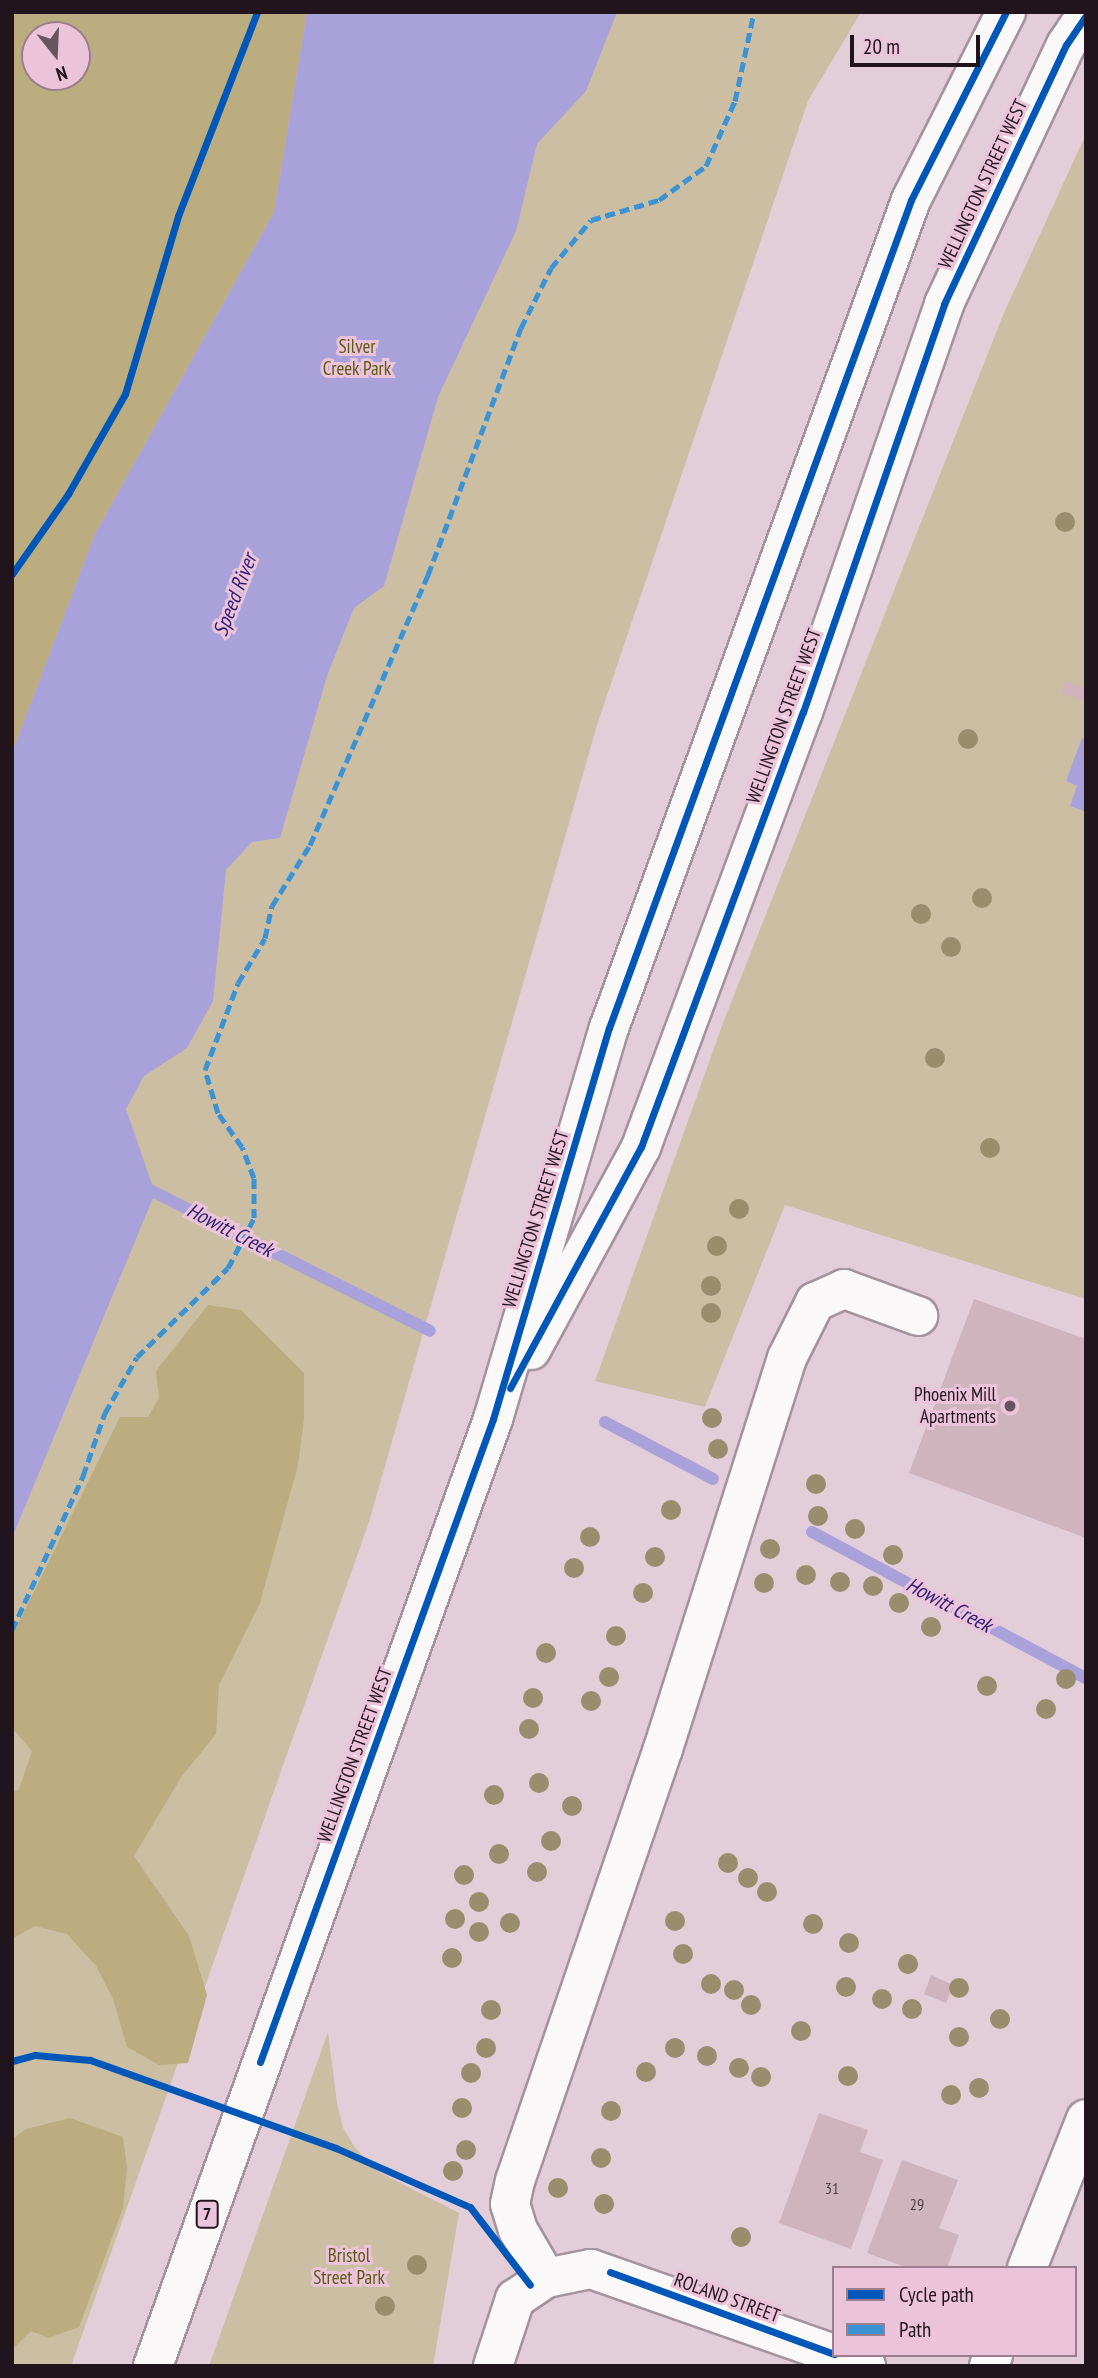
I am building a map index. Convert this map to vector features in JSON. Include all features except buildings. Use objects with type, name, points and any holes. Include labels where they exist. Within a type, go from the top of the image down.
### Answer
[{"type":"main road","name":"WELLINGTON STREET WEST","points":[[153,2366],[493,1419],[609,1028],[901,226],[1006,12]]},
{"type":"main road","name":"WELLINGTON STREET WEST","points":[[493,1419],[641,1147],[803,712],[944,304],[1066,45],[1086,15]]},
{"type":"main road","points":[[494,2366],[514,2299],[546,2278],[518,2230],[510,2204],[515,2181],[663,1749],[788,1358],[815,1302],[844,1289],[918,1316]]},
{"type":"main road","points":[[1028,2266],[1086,2119]]},
{"type":"main road","name":"ROLAND STREET","points":[[546,2278],[572,2270],[610,2272],[832,2354]]},
{"type":"main road","name":"ROLAND STREET","points":[[841,2357],[866,2366]]},
{"type":"green space","name":"Silver Creek Park","points":[[12,12],[861,12],[808,101],[597,725],[369,1522],[71,2366],[12,2366]]},
{"type":"green space","points":[[1086,134],[1086,1299],[785,1205],[705,1407],[595,1381],[723,1023],[1003,315]]},
{"type":"green space","name":"Bristol Street Park","points":[[328,2032],[337,2103],[343,2128],[354,2146],[375,2170],[459,2213],[433,2366],[209,2366]]},
{"type":"shaded area","points":[[12,12],[307,12],[274,212],[95,534],[12,753]]},
{"type":"shaded area","points":[[208,1305],[241,1310],[304,1373],[304,1419],[298,1465],[260,1603],[219,1685],[216,1734],[182,1776],[134,1856],[189,1936],[207,1995],[188,2063],[159,2065],[127,2047],[113,1999],[96,1966],[67,1934],[35,1926],[12,1939],[12,1793],[19,1789],[32,1751],[12,1728],[12,1636],[120,1417],[148,1417],[159,1398],[156,1371]]},
{"type":"shaded area","points":[[70,2118],[123,2137],[127,2168],[123,2208],[79,2327],[48,2338],[31,2331],[12,2350],[12,2139],[26,2129]]},
{"type":"water","name":"Speed River","points":[[307,12],[617,12],[586,91],[537,144],[516,231],[438,397],[384,586],[354,608],[327,676],[280,838],[252,842],[226,870],[213,1001],[187,1048],[144,1076],[126,1109],[155,1193],[12,1538],[12,753],[95,534],[274,212]]},
{"type":"water","points":[[1082,738],[1086,740],[1086,812],[1070,806],[1077,786],[1066,781]]},
{"type":"waterway","name":"Howitt Creek","points":[[142,1186],[430,1331]]},
{"type":"waterway","name":"Howitt Creek","points":[[605,1422],[713,1479]]},
{"type":"waterway","name":"Howitt Creek","points":[[812,1532],[1086,1678]]},
{"type":"marked path","points":[[12,1630],[83,1476],[105,1413],[137,1357],[228,1268],[254,1218],[254,1178],[242,1147],[218,1113],[205,1070],[238,983],[265,938],[272,906],[310,845],[428,575],[521,328],[551,268],[591,220],[659,200],[706,166],[735,101],[754,12]]},
{"type":"cycle path","points":[[12,574],[68,494],[125,394],[178,216],[257,12]]},
{"type":"cycle path","points":[[260,2062],[493,1419],[609,1028],[911,200],[1006,12]]},
{"type":"cycle path","points":[[510,1388],[641,1147],[803,712],[944,304],[1066,45],[1086,15]]},
{"type":"cycle path","points":[[12,2061],[35,2055],[90,2060],[336,2148],[470,2207],[530,2285]]},
{"type":"cycle path","points":[[610,2272],[832,2353]]},
{"type":"place","name":"Phoenix Mill Apartments","points":[[1010,1406]]}]
